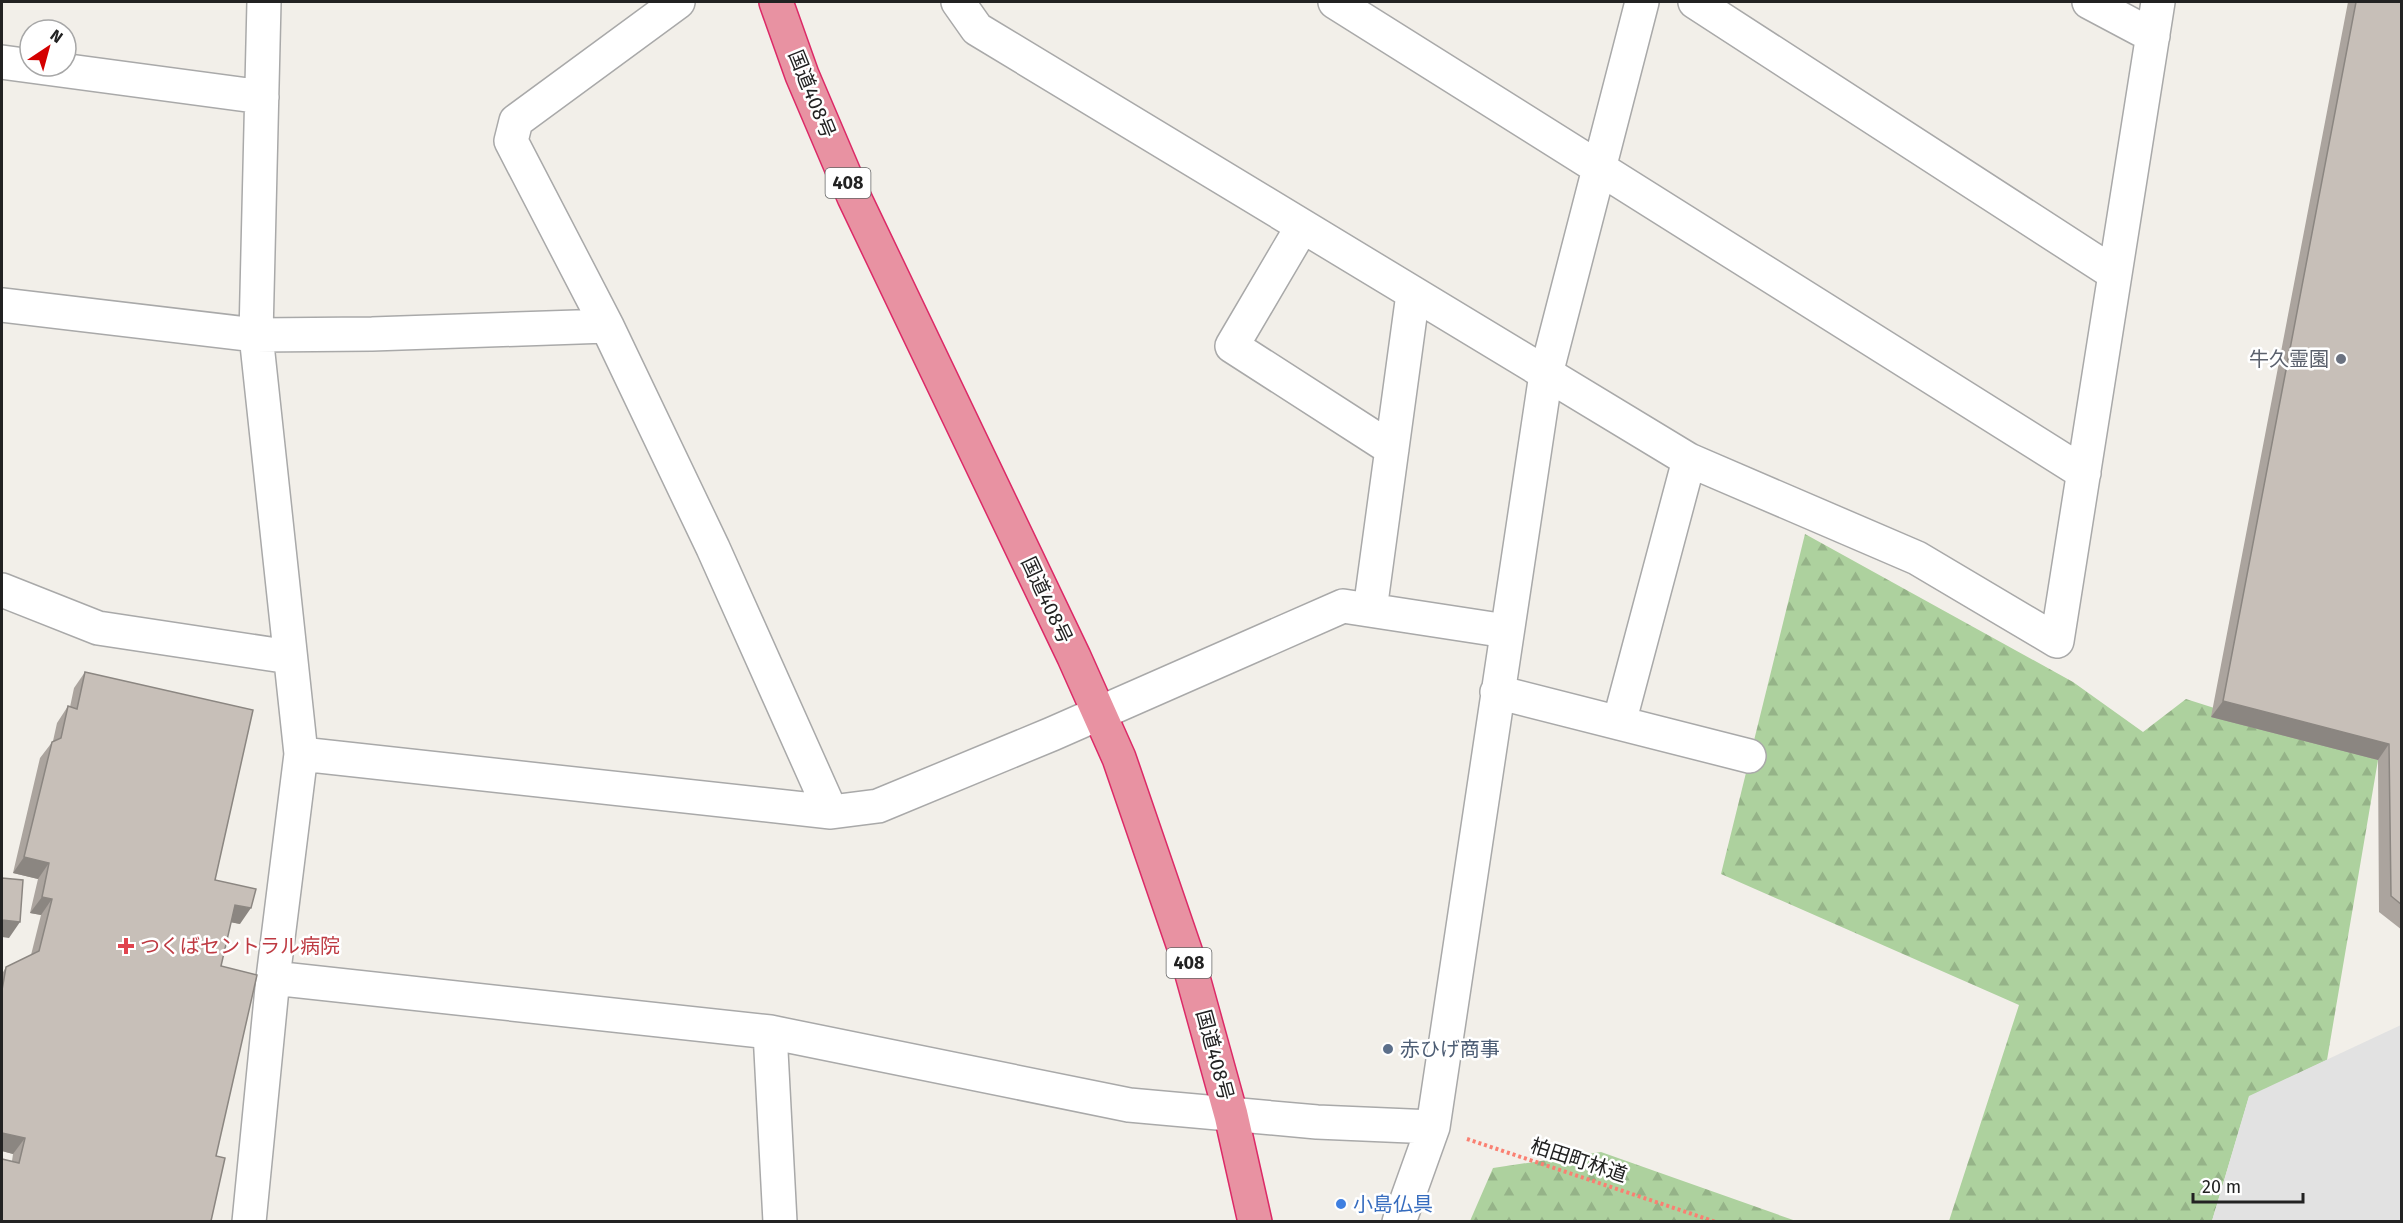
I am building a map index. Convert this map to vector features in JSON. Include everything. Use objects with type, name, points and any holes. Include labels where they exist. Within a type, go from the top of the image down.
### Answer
[{"type":"highway","name":"国道408号","points":[[776,2],[802,75],[854,197],[1099,712],[1131,793],[1187,956],[1232,1115],[1255,1221]]},
{"type":"street","points":[[249,1221],[273,978],[301,754],[256,335],[264,2]]},
{"type":"street","points":[[678,2],[516,120],[511,141],[607,326],[713,548],[831,812]]},
{"type":"street","points":[[958,2],[977,30],[1689,460],[1917,558],[2057,642],[2158,2]]},
{"type":"street","points":[[1335,2],[2084,473]]},
{"type":"street","points":[[1399,1221],[1433,1127],[1546,374],[1642,2]]},
{"type":"street","points":[[1695,2],[2115,274]]},
{"type":"street","points":[[2089,2],[2153,36]]},
{"type":"street","points":[[2,62],[262,97]]},
{"type":"street","points":[[1302,227],[1232,346],[1392,449]]},
{"type":"street","points":[[1370,610],[1413,294]]},
{"type":"street","points":[[2,305],[256,335],[372,334],[607,326]]},
{"type":"street","points":[[1618,723],[1689,460]]},
{"type":"street","points":[[2,590],[98,628],[290,657]]},
{"type":"street","points":[[301,754],[831,812],[878,806],[1343,606],[1506,631]]},
{"type":"street","points":[[1497,692],[1749,756]]},
{"type":"street","points":[[273,978],[770,1032],[1129,1105],[1317,1122],[1433,1127]]},
{"type":"street","points":[[770,1032],[780,1221]]},
{"type":"path","name":"柏田町林道","points":[[1433,1127],[1716,1221]]},
{"type":"green space","points":[[1805,534],[2073,682],[2143,732],[2186,699],[2378,760],[2327,1060],[2249,1097],[2212,1221],[1949,1221],[2019,1005],[1721,874]]},
{"type":"green space","points":[[1601,1152],[1796,1221],[1470,1221],[1493,1168]]},
{"type":"shaded area","points":[[2401,1025],[2401,1221],[2212,1221],[2249,1096]]},
{"type":"building","name":"牛久霊園","points":[[2356,2],[2402,2],[2402,905],[2391,896],[2389,744],[2223,701]]},
{"type":"building","name":"つくばセントラル病院","points":[[85,672],[253,710],[215,880],[256,889],[251,908],[235,905],[221,966],[257,975],[216,1156],[225,1158],[211,1221],[2,1221],[2,1159],[19,1163],[25,1138],[2,1133],[2,990],[6,967],[39,951],[52,899],[42,897],[49,863],[24,857],[52,742],[61,738],[68,706],[77,709]]},
{"type":"building","points":[[2,878],[23,880],[20,922],[2,920]]},
{"type":"place","name":"牛久霊園","points":[[2341,359]]},
{"type":"place","name":"つくばセントラル病院","points":[[126,946]]},
{"type":"place","name":"赤ひげ商事","points":[[1388,1049]]},
{"type":"place","name":"小島仏具","points":[[1341,1204]]}]
